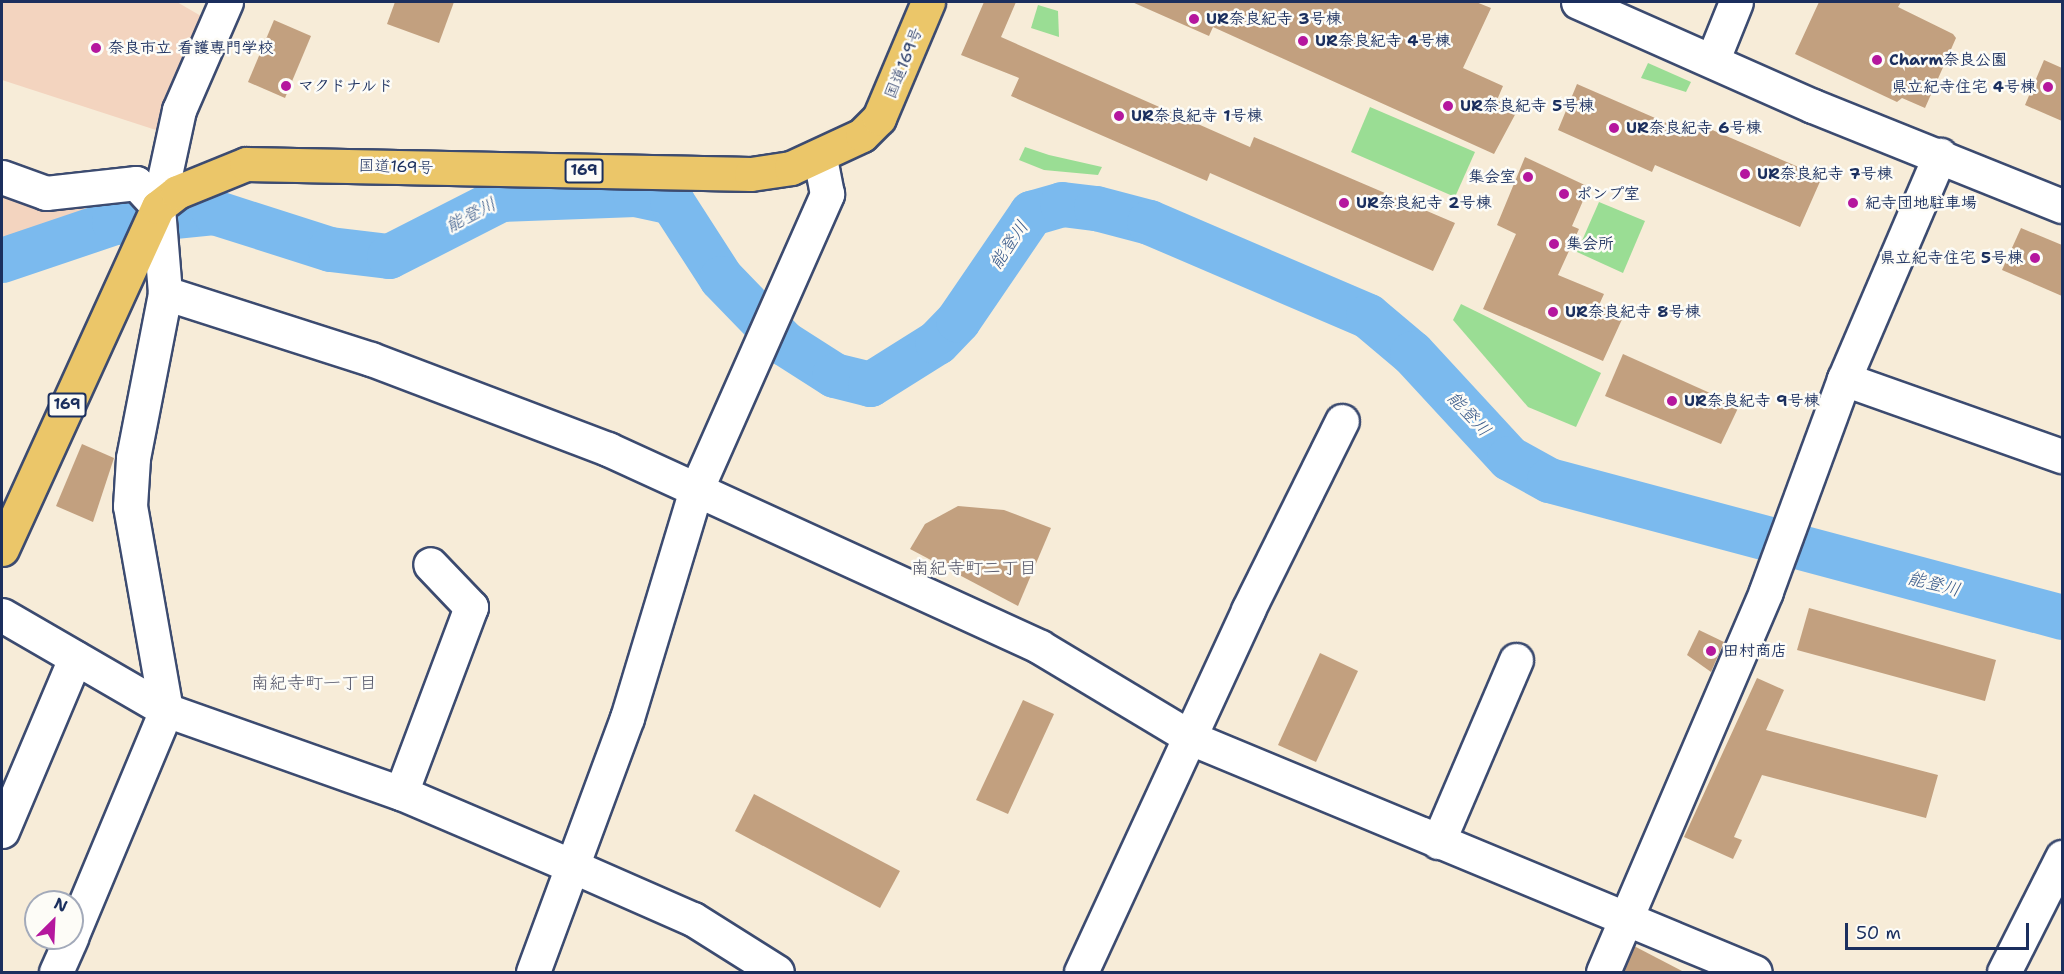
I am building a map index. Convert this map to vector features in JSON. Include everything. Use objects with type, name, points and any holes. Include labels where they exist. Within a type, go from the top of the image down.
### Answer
[{"type":"highway","name":"国道169号","points":[[158,207],[188,187],[246,164],[751,174],[820,158],[879,118],[928,2]]},
{"type":"highway","name":"169","points":[[2,549],[158,207]]},
{"type":"street","points":[[84,905],[166,710],[130,506],[133,458],[165,293],[158,207],[178,110],[226,2]]},
{"type":"street","points":[[1578,2],[2062,206]]},
{"type":"street","points":[[1713,59],[1736,2]]},
{"type":"street","points":[[1603,972],[1779,557],[1844,379],[1940,155]]},
{"type":"street","points":[[533,972],[627,718],[696,490],[827,194],[820,158]]},
{"type":"street","points":[[2,177],[46,193],[136,183],[158,207]]},
{"type":"street","points":[[165,293],[381,363],[608,449],[1040,647],[1193,739],[1438,842],[1625,916],[1755,972]]},
{"type":"street","points":[[1844,379],[2062,456]]},
{"type":"street","points":[[1081,972],[1193,739],[1248,610],[1342,421]]},
{"type":"street","points":[[401,793],[471,607],[430,564]]},
{"type":"street","points":[[2,615],[166,710],[401,793],[572,866],[693,919],[777,972]]},
{"type":"street","points":[[2,831],[75,658]]},
{"type":"street","points":[[1438,842],[1516,660]]},
{"type":"street","points":[[2004,972],[2062,857]]},
{"type":"street","points":[[56,972],[65,950]]},
{"type":"shaded area","name":"奈良市立 看護専門学校","points":[[2,2],[177,2],[201,16],[159,131],[2,80]]},
{"type":"shaded area","points":[[2,186],[60,208],[133,198],[125,217],[2,256]]},
{"type":"green space","points":[[1038,5],[1058,11],[1059,37],[1031,28]]},
{"type":"green space","points":[[1648,63],[1691,82],[1686,92],[1641,78]]},
{"type":"green space","points":[[1370,107],[1475,152],[1455,197],[1351,152]]},
{"type":"green space","points":[[1025,147],[1102,167],[1098,175],[1044,170],[1019,160]]},
{"type":"green space","points":[[1599,202],[1645,221],[1623,273],[1577,252]]},
{"type":"green space","points":[[1461,304],[1601,373],[1576,427],[1528,407],[1453,320]]},
{"type":"building","points":[[395,2],[454,2],[439,43],[387,24]]},
{"type":"building","points":[[984,2],[1016,2],[1001,37],[1250,147],[1254,137],[1455,223],[1433,271],[1210,173],[1207,181],[1011,96],[1019,78],[961,55]]},
{"type":"building","points":[[1132,2],[1476,2],[1491,8],[1463,68],[1503,86],[1497,100],[1517,111],[1494,154],[1213,27],[1209,36]]},
{"type":"building","name":"Charm奈良公園","points":[[1819,2],[1901,2],[1898,7],[1953,34],[1956,38],[1925,108],[1902,98],[1897,102],[1795,54]]},
{"type":"building","points":[[274,20],[311,36],[285,98],[248,82]]},
{"type":"building","name":"県立紀寺住宅 4号棟","points":[[2044,60],[2062,68],[2062,121],[2025,105]]},
{"type":"building","points":[[1577,84],[1685,131],[1689,120],[1822,177],[1800,227],[1655,165],[1652,172],[1558,130]]},
{"type":"building","points":[[1525,157],[1589,187],[1572,226],[1579,229],[1558,275],[1604,294],[1599,305],[1624,315],[1603,361],[1483,309],[1516,234],[1497,225]]},
{"type":"building","name":"県立紀寺住宅 5号棟","points":[[2021,228],[2062,245],[2062,296],[2002,270]]},
{"type":"building","name":"UR奈良紀寺 9号棟","points":[[1623,354],[1739,406],[1721,444],[1605,396]]},
{"type":"building","points":[[82,444],[114,458],[93,522],[56,506]]},
{"type":"building","points":[[958,506],[1004,510],[1051,528],[1018,606],[910,549],[925,524]]},
{"type":"building","points":[[1809,608],[1996,660],[1985,701],[1797,650]]},
{"type":"building","name":"田村商店","points":[[1699,630],[1724,642],[1711,672],[1687,655]]},
{"type":"building","points":[[1320,653],[1358,671],[1316,762],[1278,745]]},
{"type":"building","points":[[1757,678],[1784,690],[1766,730],[1938,775],[1926,818],[1762,775],[1734,837],[1742,840],[1733,859],[1684,837]]},
{"type":"building","points":[[1023,700],[1054,714],[1008,814],[976,800]]},
{"type":"building","points":[[754,794],[900,871],[880,908],[735,831]]},
{"type":"building","points":[[1634,946],[1684,972],[1623,972]]},
{"type":"waterway","name":"能登川","points":[[2,260],[114,222],[214,212],[330,249],[389,256],[501,199],[635,194],[672,202],[721,278],[784,343],[834,375],[870,384],[937,342],[958,320],[1031,213],[1062,204],[1096,208],[1149,222],[1368,316],[1412,353],[1509,458],[1549,480],[2062,617]]},
{"type":"place","name":"UR奈良紀寺 3号棟","points":[[1194,19]]},
{"type":"place","name":"UR奈良紀寺 4号棟","points":[[1303,41]]},
{"type":"place","name":"奈良市立 看護専門学校","points":[[96,48]]},
{"type":"place","name":"Charm奈良公園","points":[[1877,60]]},
{"type":"place","name":"マクドナルド","points":[[286,86]]},
{"type":"place","name":"県立紀寺住宅 4号棟","points":[[2048,87]]},
{"type":"place","name":"UR奈良紀寺 5号棟","points":[[1448,106]]},
{"type":"place","name":"UR奈良紀寺 1号棟","points":[[1119,116]]},
{"type":"place","name":"UR奈良紀寺 6号棟","points":[[1614,128]]},
{"type":"place","name":"UR奈良紀寺 7号棟","points":[[1745,174]]},
{"type":"place","name":"集会室","points":[[1528,177]]},
{"type":"place","name":"ポンプ室","points":[[1564,194]]},
{"type":"place","name":"UR奈良紀寺 2号棟","points":[[1344,203]]},
{"type":"place","name":"紀寺団地駐車場","points":[[1853,203]]},
{"type":"place","name":"集会所","points":[[1554,244]]},
{"type":"place","name":"県立紀寺住宅 5号棟","points":[[2035,258]]},
{"type":"place","name":"UR奈良紀寺 8号棟","points":[[1553,312]]},
{"type":"place","name":"UR奈良紀寺 9号棟","points":[[1672,401]]},
{"type":"place","name":"田村商店","points":[[1711,651]]},
{"type":"district","name":"南紀寺町二丁目","points":[[974,568]]},
{"type":"district","name":"南紀寺町一丁目","points":[[314,683]]}]
